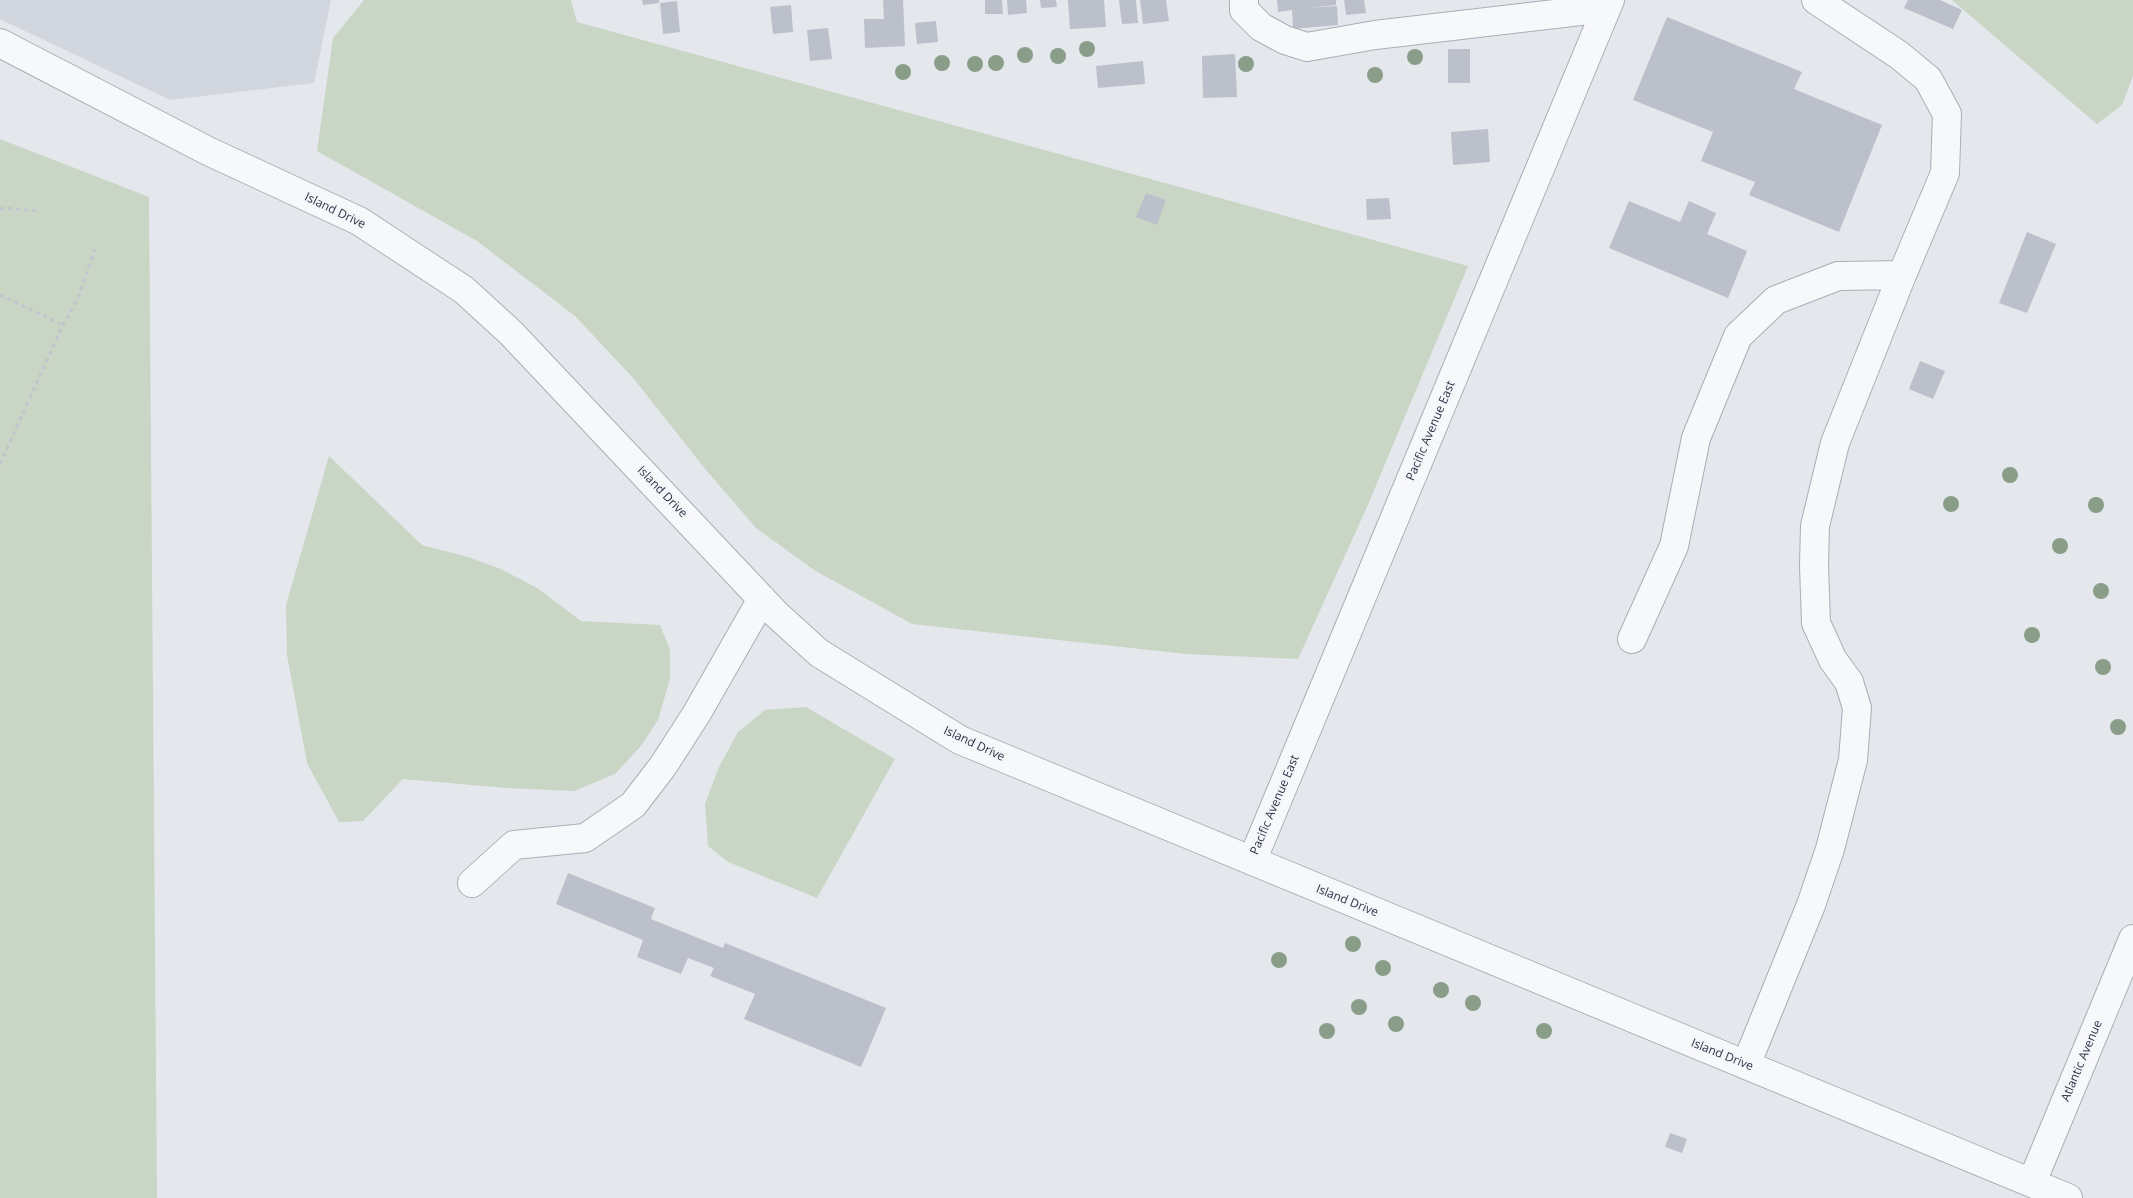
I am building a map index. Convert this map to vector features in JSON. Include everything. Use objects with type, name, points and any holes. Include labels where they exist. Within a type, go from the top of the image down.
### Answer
[{"type":"street","points":[[1746,1065],[1811,906],[1830,849],[1853,760],[1856,708],[1849,682],[1833,660],[1816,623],[1815,526],[1835,443],[1945,173],[1947,114],[1928,79],[1868,33],[1816,0]]},
{"type":"street","points":[[1244,5],[1261,27],[1285,40],[1307,47],[1375,35],[1608,4]]},
{"type":"street","name":"Pacific Avenue East","points":[[1252,861],[1608,4]]},
{"type":"street","name":"Island Drive","points":[[0,43],[208,151],[359,221],[464,290],[511,333],[762,599],[819,654],[960,740],[2068,1198]]},
{"type":"street","points":[[1632,639],[1674,546],[1696,438],[1738,336],[1776,300],[1838,276],[1902,275]]},
{"type":"street","points":[[472,883],[514,845],[585,838],[632,805],[663,766],[697,713],[762,599]]},
{"type":"street","name":"Atlantic Avenue","points":[[2032,1182],[2133,939]]},
{"type":"path","points":[[0,209],[40,211]]},
{"type":"path","points":[[0,464],[78,298],[95,249]]},
{"type":"path","points":[[0,295],[64,325]]},
{"type":"shaded area","points":[[0,0],[331,0],[314,83],[170,100],[0,19]]},
{"type":"green space","points":[[364,0],[571,0],[577,22],[1468,266],[1367,507],[1298,659],[1186,654],[912,624],[814,570],[756,528],[706,470],[634,379],[575,316],[477,241],[317,151],[333,38]]},
{"type":"green space","points":[[1952,0],[2133,0],[2133,76],[2122,105],[2097,124]]},
{"type":"green space","points":[[0,139],[149,197],[157,1198],[0,1198]]},
{"type":"green space","points":[[329,456],[422,545],[468,557],[501,569],[537,588],[581,621],[660,625],[670,650],[670,679],[658,720],[641,746],[615,774],[574,791],[506,788],[403,779],[363,821],[339,822],[307,763],[287,655],[286,605]]},
{"type":"green space","points":[[806,707],[895,759],[817,898],[728,862],[708,846],[705,804],[719,767],[738,732],[765,710]]},
{"type":"building","points":[[642,0],[659,0],[659,3],[643,5]]},
{"type":"building","points":[[883,0],[903,0],[905,46],[865,48],[864,19],[884,19]]},
{"type":"building","points":[[985,0],[1002,0],[1003,14],[985,14]]},
{"type":"building","points":[[1007,0],[1026,0],[1027,13],[1008,15]]},
{"type":"building","points":[[1040,0],[1056,0],[1057,7],[1041,8]]},
{"type":"building","points":[[1068,0],[1104,0],[1106,27],[1070,29]]},
{"type":"building","points":[[1119,0],[1136,0],[1138,23],[1122,24]]},
{"type":"building","points":[[1140,0],[1166,0],[1169,21],[1143,24]]},
{"type":"building","points":[[1277,0],[1336,0],[1336,5],[1307,8],[1337,6],[1338,25],[1293,29],[1292,10],[1278,12]]},
{"type":"building","points":[[1344,0],[1364,0],[1366,13],[1346,15]]},
{"type":"building","points":[[1908,0],[1940,0],[1962,10],[1953,29],[1904,8]]},
{"type":"building","points":[[677,1],[680,32],[663,34],[660,3]]},
{"type":"building","points":[[791,5],[793,32],[773,34],[770,7]]},
{"type":"building","points":[[1667,17],[1802,72],[1794,89],[1882,125],[1839,232],[1749,195],[1755,182],[1701,161],[1713,132],[1633,100]]},
{"type":"building","points":[[936,21],[938,42],[917,44],[915,23]]},
{"type":"building","points":[[828,28],[832,59],[810,61],[807,30]]},
{"type":"building","points":[[1448,49],[1470,49],[1470,83],[1448,83]]},
{"type":"building","points":[[1235,54],[1237,97],[1203,98],[1202,56]]},
{"type":"building","points":[[1143,61],[1145,84],[1098,88],[1096,66]]},
{"type":"building","points":[[1488,129],[1490,162],[1453,165],[1451,132]]},
{"type":"building","points":[[1146,193],[1166,200],[1157,225],[1136,217]]},
{"type":"building","points":[[1389,198],[1391,219],[1367,220],[1366,199]]},
{"type":"building","points":[[1629,201],[1680,222],[1689,201],[1716,213],[1707,234],[1747,251],[1728,298],[1609,248]]},
{"type":"building","points":[[2027,232],[2056,244],[2027,313],[1999,303]]},
{"type":"building","points":[[1920,361],[1945,371],[1933,399],[1909,389]]},
{"type":"building","points":[[568,873],[655,908],[651,919],[723,948],[725,943],[886,1008],[861,1067],[744,1019],[755,994],[710,976],[714,968],[688,958],[681,974],[637,957],[643,940],[556,904]]},
{"type":"building","points":[[1670,1133],[1687,1139],[1682,1153],[1665,1147]]}]
